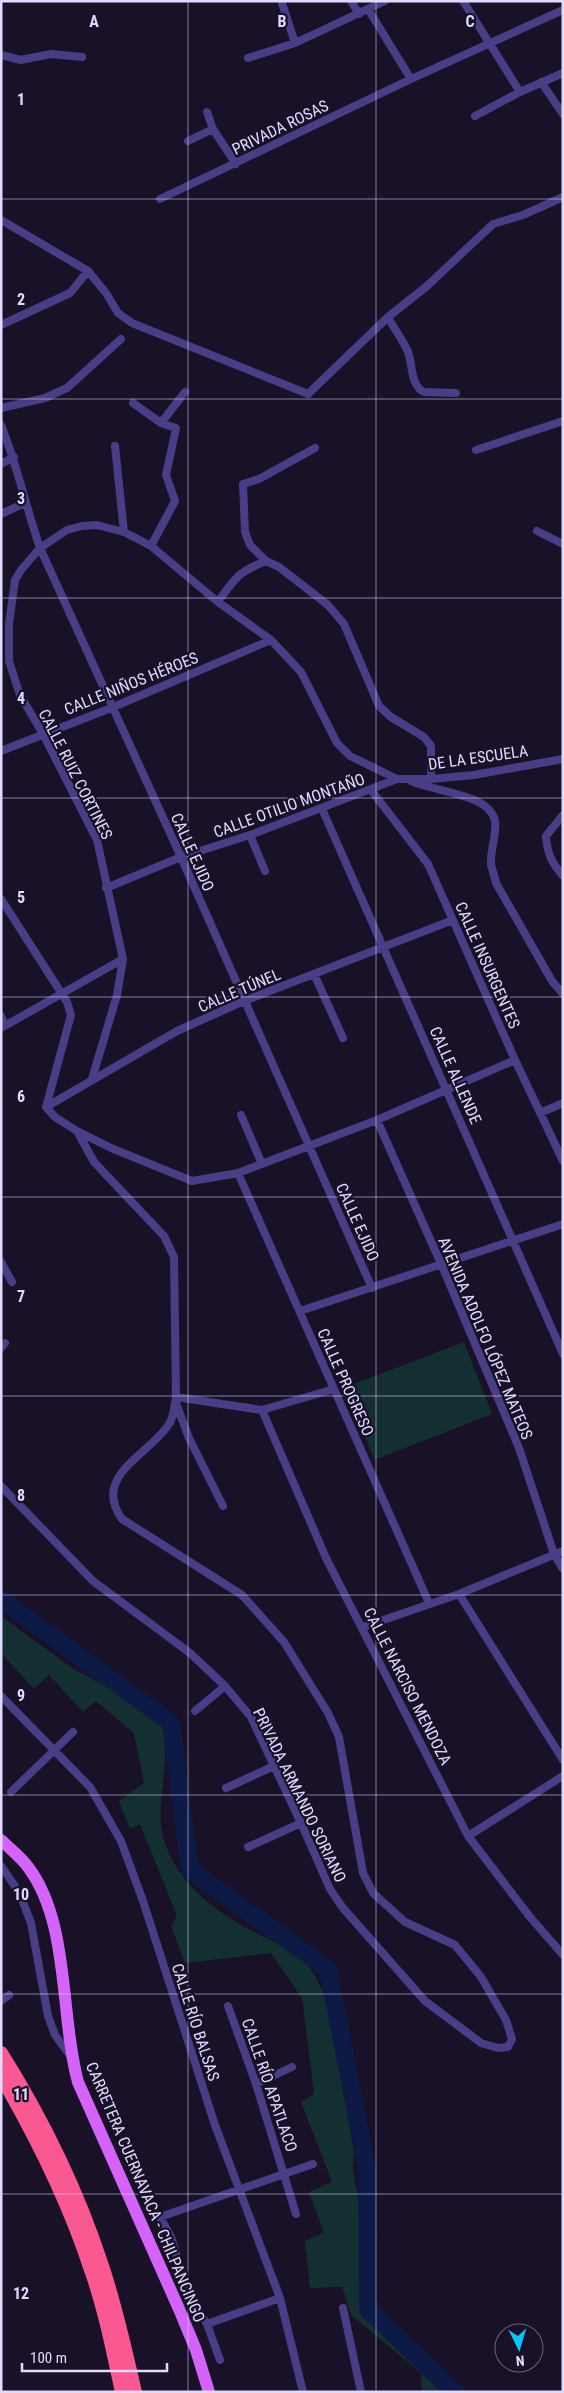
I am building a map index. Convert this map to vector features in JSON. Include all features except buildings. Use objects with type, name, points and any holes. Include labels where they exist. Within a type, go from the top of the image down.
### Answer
[{"type":"highway","points":[[1,2053],[51,2142],[87,2223],[108,2285],[135,2392]]},
{"type":"highway","points":[[1,2076],[40,2147],[77,2229],[94,2280],[122,2392]]},
{"type":"main road","name":"CARRETERA CUERNAVACA - CHILPANCINGO","points":[[1,1840],[28,1868],[44,1897],[55,1927],[72,2058],[78,2082],[196,2350],[209,2392]]},
{"type":"street","points":[[351,1],[359,14]]},
{"type":"street","points":[[248,58],[295,43],[385,1]]},
{"type":"street","points":[[463,1],[520,92]]},
{"type":"street","points":[[282,3],[295,43]]},
{"type":"street","points":[[368,9],[411,78]]},
{"type":"street","name":"PRIVADA ROSAS","points":[[160,199],[411,78],[563,10]]},
{"type":"street","points":[[1,55],[21,60],[51,54],[82,57]]},
{"type":"street","points":[[475,116],[520,92],[563,73]]},
{"type":"street","points":[[541,82],[563,114]]},
{"type":"street","points":[[207,112],[213,130],[236,164]]},
{"type":"street","points":[[188,141],[213,130]]},
{"type":"street","points":[[1,220],[88,271],[106,293],[118,313],[132,323],[308,394],[388,317],[427,286],[493,224],[523,215],[563,197]]},
{"type":"street","points":[[1,325],[70,293],[88,271]]},
{"type":"street","points":[[388,317],[408,353],[415,382],[419,390],[424,392],[456,393]]},
{"type":"street","points":[[1,408],[45,398],[67,388],[121,339]]},
{"type":"street","points":[[161,423],[185,392]]},
{"type":"street","points":[[134,403],[161,423],[176,428],[166,475],[175,501],[151,546]]},
{"type":"street","points":[[476,450],[563,421]]},
{"type":"street","name":"CALLE EJIDO","points":[[1,425],[14,457],[25,503],[40,548],[111,708],[181,857],[372,1288]]},
{"type":"street","points":[[115,446],[124,532]]},
{"type":"street","points":[[315,448],[259,478],[243,484],[245,532],[250,545],[266,561],[279,567],[328,605],[344,624],[379,706],[391,717],[424,737],[431,746],[432,779]]},
{"type":"street","points":[[1,464],[14,457]]},
{"type":"street","points":[[1,514],[25,503]]},
{"type":"street","name":"CALLE RUIZ CORTINES","points":[[92,1080],[117,995],[123,959],[97,840],[43,734],[20,695],[5,662],[15,580],[40,548],[67,530],[97,525],[124,532],[151,546],[218,602],[271,640],[301,672],[337,743],[350,756],[397,779]]},
{"type":"street","points":[[537,531],[563,544]]},
{"type":"street","points":[[218,602],[244,569],[266,561]]},
{"type":"street","name":"CALLE NIÑOS HÉROES","points":[[1,751],[111,708],[271,640]]},
{"type":"street","name":"DE LA ESCUELA","points":[[397,779],[432,779],[474,775],[520,765],[563,759]]},
{"type":"street","name":"CALLE OTILIO MONTAÑO","points":[[106,888],[181,857],[322,809],[397,779]]},
{"type":"street","points":[[409,780],[424,787],[475,799],[488,808],[495,822],[491,865],[496,883],[552,981],[563,994]]},
{"type":"street","name":"CALLE INSURGENTES","points":[[371,790],[428,864],[515,1060],[563,1160]]},
{"type":"street","name":"CALLE ALLENDE","points":[[322,809],[448,1090],[563,1354]]},
{"type":"street","points":[[563,815],[546,836],[547,851],[552,862],[563,876]]},
{"type":"street","points":[[250,835],[265,870]]},
{"type":"street","points":[[1,899],[67,1002],[71,1015],[46,1107],[55,1117],[77,1132],[192,1181],[238,1173],[376,1120],[515,1060]]},
{"type":"street","name":"CALLE TÚNEL","points":[[46,1107],[177,1031],[244,1001],[454,920]]},
{"type":"street","points":[[1,1016],[3,1026],[60,992],[123,959]]},
{"type":"street","points":[[314,974],[343,1038]]},
{"type":"street","points":[[540,1113],[563,1103]]},
{"type":"street","points":[[241,1115],[262,1164]]},
{"type":"street","name":"AVENIDA ADOLFO LÓPEZ MATEOS","points":[[376,1120],[442,1266],[518,1448],[554,1554],[563,1569]]},
{"type":"street","points":[[77,1132],[94,1162],[164,1236],[174,1257],[176,1399],[189,1438],[223,1506]]},
{"type":"street","name":"CALLE PROGRESO","points":[[238,1173],[428,1604]]},
{"type":"street","points":[[300,1311],[442,1266],[512,1240],[563,1224]]},
{"type":"street","points":[[1,1262],[12,1282]]},
{"type":"street","points":[[176,1399],[262,1410],[334,1388]]},
{"type":"street","name":"PRIVADA ARMANDO SORIANO","points":[[1,1486],[93,1581],[190,1653],[225,1686],[251,1717],[302,1823],[330,1889],[343,1908],[393,1967],[425,2001],[482,2043],[498,2048],[508,2047],[512,2038],[506,2020],[481,1977],[455,1944],[405,1922],[373,1892],[363,1873],[339,1737],[328,1713],[284,1642],[242,1595],[122,1520],[114,1509],[112,1496],[115,1483],[132,1460],[167,1427],[173,1415],[176,1399]]},
{"type":"street","name":"CALLE NARCISO MENDOZA","points":[[262,1410],[326,1558],[363,1627],[468,1836],[530,1917],[563,1955]]},
{"type":"street","points":[[363,1627],[459,1594],[563,1551]]},
{"type":"street","points":[[459,1594],[563,1760]]},
{"type":"street","points":[[195,1711],[225,1686]]},
{"type":"street","name":"CALLE RÍO BALSAS","points":[[1,1696],[90,1787],[121,1841],[143,1901],[204,2091],[280,2298],[303,2392]]},
{"type":"street","points":[[11,1792],[53,1749],[73,1732]]},
{"type":"street","points":[[226,1788],[274,1766]]},
{"type":"street","points":[[468,1836],[563,1776]]},
{"type":"street","points":[[248,1847],[302,1823]]},
{"type":"street","points":[[1,1866],[19,1892],[31,1924],[48,2016],[55,2035],[72,2058]]},
{"type":"street","points":[[1,2001],[9,1995]]},
{"type":"street","name":"CALLE RÍO APATLACO","points":[[228,2006],[256,2084],[296,2214]]},
{"type":"street","points":[[256,2084],[292,2067]]},
{"type":"street","points":[[220,2360],[208,2324],[181,2284],[179,2263],[171,2237],[160,2217],[313,2164]]},
{"type":"street","points":[[167,2282],[181,2284]]},
{"type":"street","points":[[208,2324],[280,2298]]},
{"type":"street","points":[[344,2308],[361,2392]]},
{"type":"green space","points":[[464,1342],[492,1414],[374,1460],[346,1387]]},
{"type":"green space","points":[[1,1616],[72,1668],[109,1688],[163,1725],[165,1767],[161,1800],[162,1833],[172,1859],[181,1874],[204,1899],[218,1910],[298,1956],[315,1975],[330,2012],[354,2153],[353,2170],[378,2306],[466,2392],[422,2392],[421,2373],[351,2315],[342,2287],[310,2288],[305,2241],[324,2233],[309,2192],[332,2182],[301,2102],[314,2094],[302,1998],[271,1953],[185,1963],[171,1926],[177,1916],[140,1824],[130,1829],[119,1801],[144,1783],[134,1733],[96,1701],[83,1712],[49,1675],[34,1689],[1,1653]]},
{"type":"waterway","points":[[1,1599],[171,1723],[190,1870],[328,1969],[367,2168],[368,2309],[454,2392]]}]
